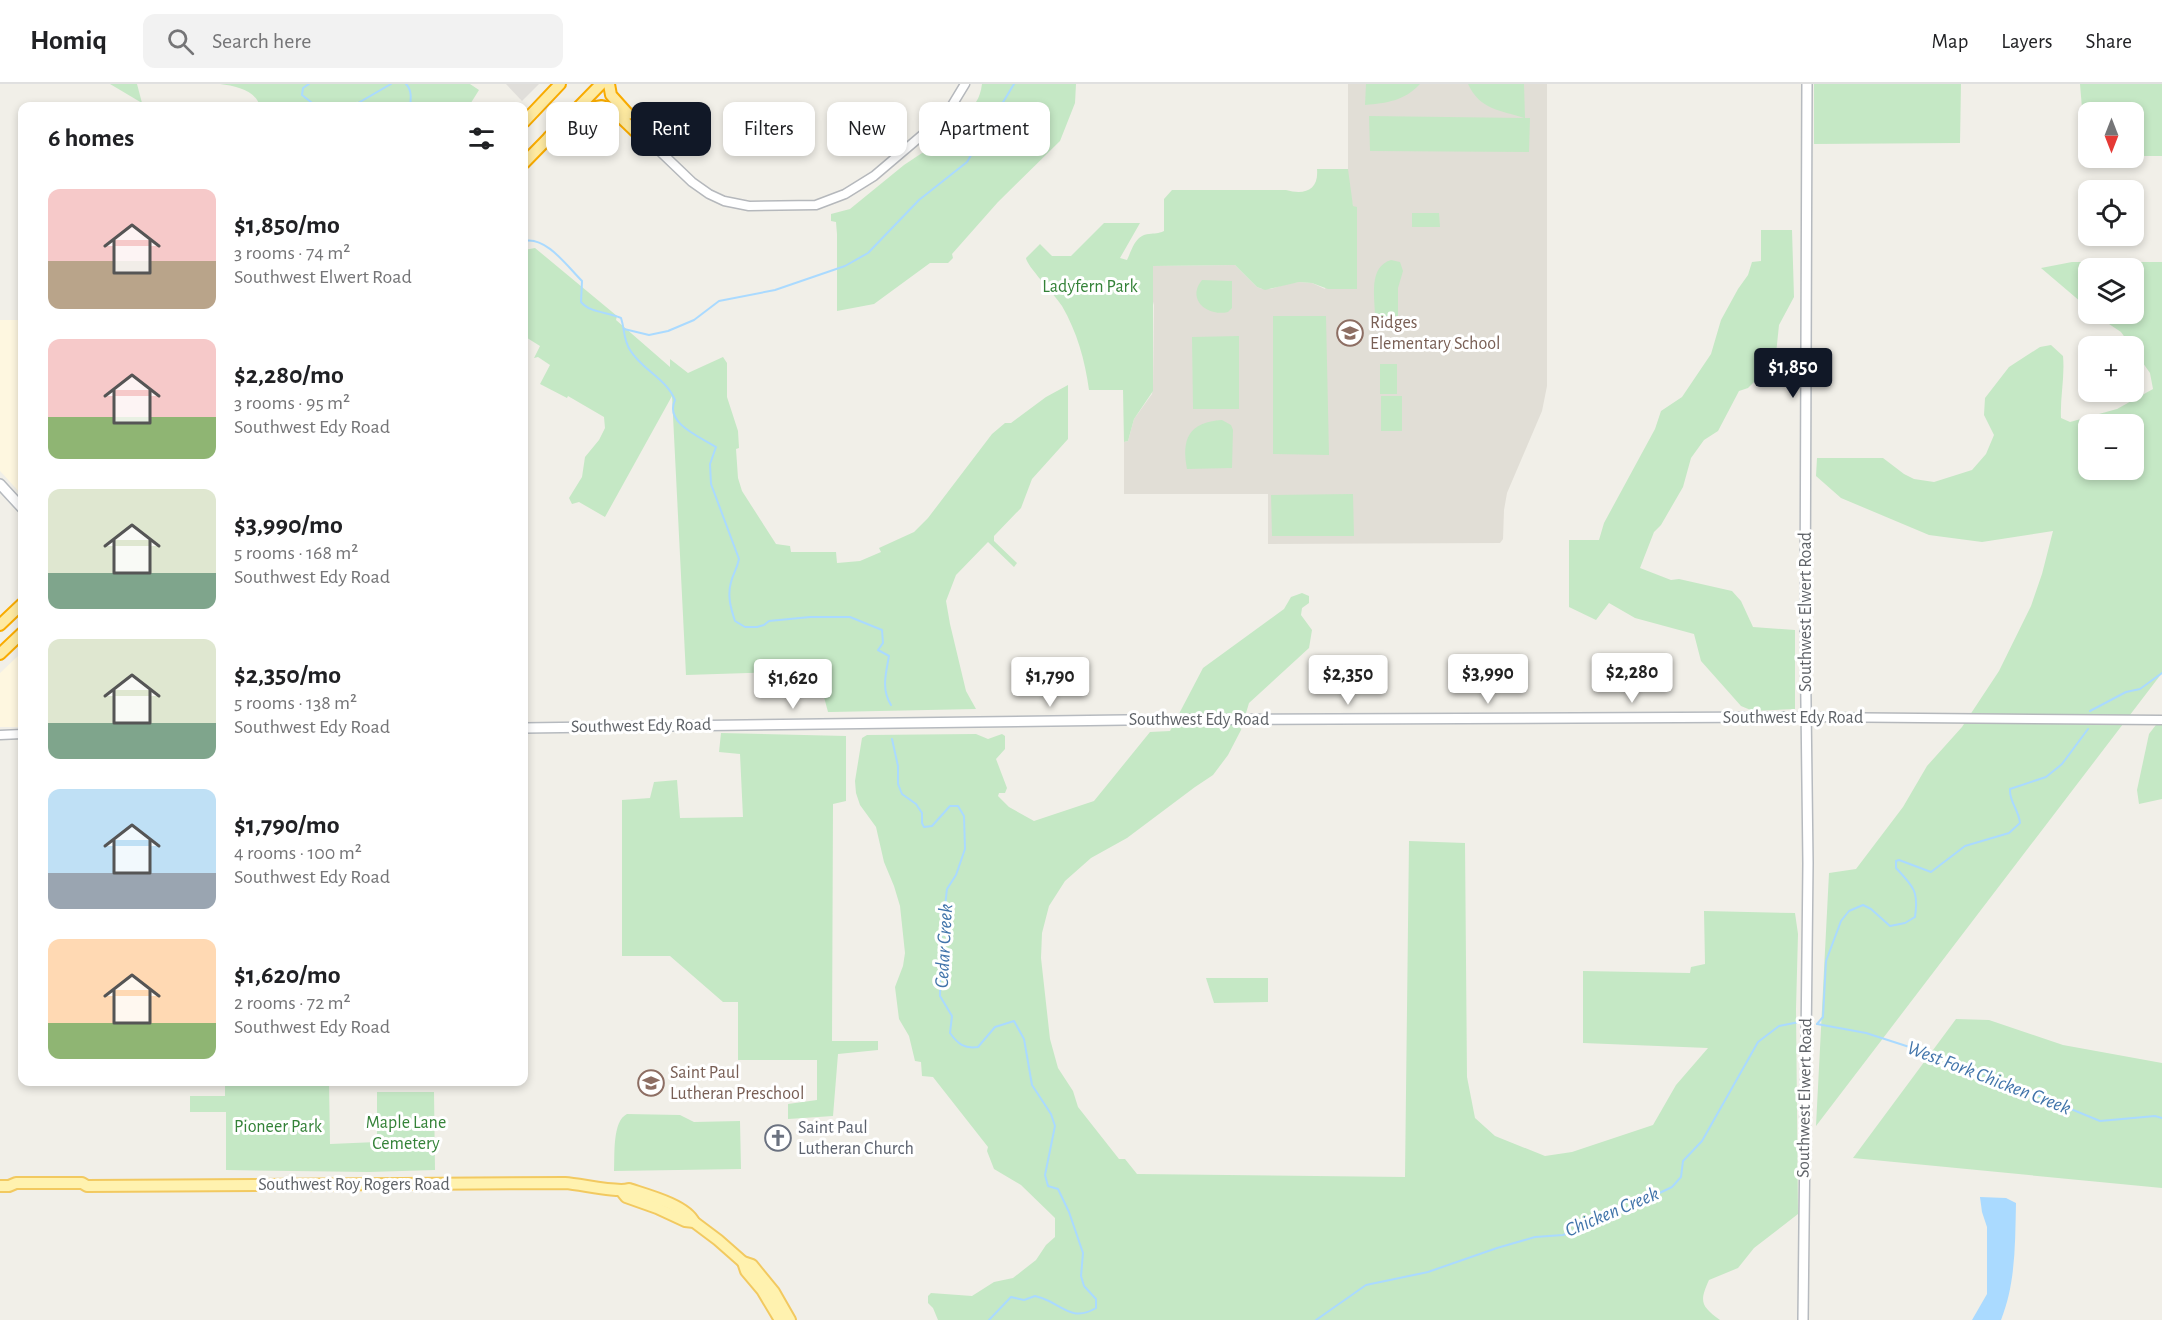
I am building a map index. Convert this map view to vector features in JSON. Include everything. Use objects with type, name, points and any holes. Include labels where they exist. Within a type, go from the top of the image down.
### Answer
[{"type":"highway","points":[[528,118],[560,84]]},
{"type":"highway","points":[[583,102],[601,84]]},
{"type":"highway","points":[[609,84],[613,99],[631,118]]},
{"type":"highway","points":[[619,116],[631,127]]},
{"type":"highway","points":[[528,159],[546,140]]},
{"type":"highway","points":[[0,625],[18,608]]},
{"type":"highway","points":[[0,654],[18,637]]},
{"type":"main road","name":"Southwest Elwert Road","points":[[1803,1320],[1808,910],[1807,84]]},
{"type":"main road","points":[[0,484],[18,504]]},
{"type":"main road","name":"Southwest Edy Road","points":[[528,728],[1136,720],[1806,717]]},
{"type":"main road","name":"Southwest Roy Rogers Road","points":[[5,1186],[17,1189],[80,1190],[87,1186],[565,1183],[592,1185],[622,1192],[629,1189],[661,1200],[690,1215],[694,1222],[743,1262],[752,1265],[774,1293],[790,1320]]},
{"type":"main road","name":"Southwest Roy Rogers Road","points":[[743,1262],[746,1271],[762,1290],[780,1320]]},
{"type":"street","points":[[665,156],[697,186],[724,201],[749,206],[816,206],[845,194],[874,176],[927,131],[951,107],[965,84]]},
{"type":"street","name":"Southwest Edy Road","points":[[1806,717],[2162,720]]},
{"type":"street","points":[[0,735],[18,734]]},
{"type":"shaded area","points":[[506,84],[539,84],[522,101]]},
{"type":"shaded area","name":"Ridges Elementary School","points":[[1348,84],[1547,84],[1547,386],[1542,411],[1507,493],[1503,539],[1500,543],[1268,544],[1268,494],[1124,494],[1124,442],[1128,441],[1134,419],[1152,394],[1153,387],[1154,305],[1151,295],[1153,266],[1235,265],[1257,287],[1262,289],[1299,282],[1312,283],[1325,289],[1353,207],[1348,181]]},
{"type":"shaded area","points":[[0,320],[18,320],[18,491],[0,471]]},
{"type":"shaded area","points":[[18,656],[18,727],[0,727],[0,673]]},
{"type":"green space","points":[[110,84],[137,84],[140,102]]},
{"type":"green space","points":[[220,84],[470,84],[479,90],[472,102],[258,102],[254,96],[238,88]]},
{"type":"green space","points":[[982,84],[1076,84],[1075,103],[1060,141],[1050,151],[1050,102],[976,102]]},
{"type":"green space","points":[[1366,84],[1420,84],[1408,94],[1395,100],[1365,105]]},
{"type":"green space","points":[[1468,84],[1524,84],[1525,118],[1530,118],[1529,152],[1370,151],[1369,116],[1524,118],[1499,111],[1485,104],[1478,99]]},
{"type":"green space","points":[[1814,84],[1961,84],[1960,143],[1814,144]]},
{"type":"green space","points":[[2080,84],[2162,84],[2162,156],[2144,156],[2144,102],[2082,102]]},
{"type":"green space","points":[[919,155],[1045,156],[998,202],[952,254],[953,258],[948,263],[930,263],[874,304],[837,311],[837,234],[836,222],[831,221],[831,214],[850,209]]},
{"type":"green space","name":"Ladyfern Park","points":[[1317,169],[1348,169],[1353,206],[1357,207],[1357,289],[1328,289],[1312,283],[1299,282],[1265,290],[1257,287],[1235,265],[1153,266],[1153,391],[1134,419],[1128,441],[1124,442],[1123,390],[1089,390],[1080,346],[1072,326],[1062,306],[1026,258],[1040,244],[1052,256],[1071,256],[1104,223],[1140,223],[1120,258],[1127,260],[1140,237],[1164,231],[1164,199],[1172,190],[1299,192],[1313,187],[1316,182]]},
{"type":"green space","points":[[1412,213],[1439,213],[1440,227],[1412,227]]},
{"type":"green space","points":[[1761,230],[1792,230],[1794,297],[1779,325],[1776,354],[1771,365],[1748,388],[1739,391],[1718,431],[1704,440],[1691,458],[1683,487],[1661,525],[1654,532],[1640,568],[1671,580],[1679,579],[1732,591],[1741,601],[1753,627],[1795,630],[1795,709],[1753,711],[1741,706],[1701,661],[1694,634],[1635,618],[1609,603],[1596,620],[1569,607],[1569,540],[1599,540],[1604,523],[1655,429],[1661,411],[1682,397],[1711,354],[1721,320],[1748,275],[1752,262],[1761,261]]},
{"type":"green space","points":[[535,248],[617,316],[616,320],[670,367],[670,359],[688,373],[723,357],[727,363],[727,397],[738,431],[739,448],[736,449],[738,478],[742,491],[776,544],[790,546],[791,552],[836,552],[837,563],[860,561],[881,552],[879,548],[914,532],[928,518],[992,434],[1005,423],[1011,423],[1046,397],[1068,385],[1068,439],[1032,479],[1021,508],[994,536],[994,541],[1017,563],[1014,567],[988,542],[956,575],[946,601],[966,691],[976,709],[828,712],[817,671],[686,675],[672,396],[605,517],[579,502],[572,504],[569,498],[582,477],[585,457],[599,440],[605,428],[604,417],[568,396],[567,398],[540,384],[550,365],[538,357],[534,358],[540,346],[528,338],[528,249]]},
{"type":"green space","points":[[1391,260],[1400,262],[1403,271],[1398,288],[1398,316],[1375,316],[1376,276],[1379,269]]},
{"type":"green space","points":[[2078,262],[2078,299],[2041,268]]},
{"type":"green space","points":[[2144,262],[2162,262],[2162,673],[1816,1126],[1829,873],[1856,869],[1903,807],[1927,766],[1962,727],[1999,671],[2031,606],[2053,531],[1982,542],[1929,535],[1841,498],[1816,476],[1817,458],[1883,458],[1914,479],[1934,482],[1972,470],[1986,454],[1994,435],[1984,415],[1985,398],[2009,367],[2040,347],[2051,345],[2063,356],[2061,418],[2070,422],[2078,420],[2078,480],[2144,480],[2144,414],[2099,414],[2117,409],[2130,402],[2144,402],[2144,394],[2153,389],[2150,373],[2144,365],[2144,336],[2124,336],[2109,324],[2144,324]]},
{"type":"green space","points":[[1202,280],[1232,281],[1232,308],[1228,312],[1213,312],[1201,305],[1196,294]]},
{"type":"green space","points":[[1273,316],[1326,316],[1329,455],[1273,454]]},
{"type":"green space","points":[[1239,336],[1239,409],[1193,409],[1192,337]]},
{"type":"green space","points":[[1380,364],[1397,364],[1397,394],[1380,394]]},
{"type":"green space","points":[[1381,396],[1402,396],[1402,431],[1381,431]]},
{"type":"green space","points":[[1222,420],[1231,425],[1233,430],[1232,468],[1187,469],[1185,449],[1190,434],[1202,424]]},
{"type":"green space","points":[[1353,494],[1354,536],[1272,536],[1271,495]]},
{"type":"green space","points":[[1302,593],[1309,596],[1309,603],[1302,608],[1301,615],[1312,630],[1309,648],[1249,703],[1241,730],[1228,755],[1213,775],[1127,838],[1091,858],[1065,881],[1049,906],[1042,933],[1041,958],[1050,1039],[1058,1068],[1073,1091],[1078,1107],[1119,1159],[1125,1159],[1137,1174],[1405,1177],[1409,841],[1465,843],[1467,1077],[1475,1118],[1495,1136],[1545,1156],[1572,1152],[1653,1125],[1676,1085],[1708,1048],[1583,1043],[1583,971],[1690,973],[1691,967],[1705,964],[1704,911],[1795,913],[1798,934],[1796,1009],[1798,1214],[1754,1248],[1738,1268],[1709,1280],[1704,1294],[1704,1303],[1709,1311],[1720,1320],[938,1320],[928,1303],[928,1296],[931,1293],[972,1296],[994,1282],[1013,1278],[1036,1260],[1046,1245],[1055,1237],[1055,1218],[1021,1185],[994,1169],[987,1151],[988,1147],[933,1077],[922,1076],[921,1062],[915,1061],[909,1036],[899,1019],[895,987],[905,953],[900,906],[884,862],[876,827],[860,805],[856,793],[855,781],[862,738],[867,735],[976,734],[988,739],[1002,734],[1005,736],[1005,749],[996,759],[1007,788],[1005,793],[999,793],[998,796],[1009,807],[1034,821],[1094,801],[1150,732],[1170,731],[1203,668],[1284,609],[1291,597]]},
{"type":"green space","points":[[2162,717],[2162,799],[2139,804],[2137,790],[2149,734]]},
{"type":"green space","points":[[721,733],[846,736],[846,801],[833,804],[832,1041],[878,1041],[878,1050],[838,1054],[833,1116],[788,1119],[788,1104],[817,1100],[817,1060],[738,1060],[738,1002],[723,1002],[670,956],[622,956],[622,800],[650,798],[654,782],[677,780],[680,818],[743,817],[740,754],[719,752]]},
{"type":"green space","points":[[1206,978],[1268,978],[1268,1002],[1214,1003]]},
{"type":"green space","points":[[1956,1019],[1989,1020],[2063,1045],[2162,1063],[2162,1188],[1853,1158]]},
{"type":"green space","name":"Pioneer Park","points":[[225,1086],[329,1086],[330,1144],[377,1142],[377,1092],[434,1092],[435,1170],[369,1172],[226,1170],[226,1112],[190,1112],[190,1096],[225,1096]]},
{"type":"green space","points":[[627,1114],[680,1115],[694,1122],[740,1121],[741,1169],[614,1171],[617,1131],[622,1118]]},
{"type":"water","points":[[1980,1197],[2006,1198],[2016,1203],[2012,1277],[2001,1320],[1972,1320],[1987,1294],[1987,1227]]},
{"type":"waterway","name":"Cedar Creek","points":[[309,84],[303,88],[302,95],[311,102]]},
{"type":"waterway","name":"Cedar Creek","points":[[360,102],[391,84]]},
{"type":"waterway","name":"Cedar Creek","points":[[406,84],[410,92],[410,102]]},
{"type":"waterway","points":[[624,329],[649,335],[668,331],[694,320],[719,301],[775,290],[845,266],[868,253],[919,200],[967,162],[1014,84]]},
{"type":"waterway","name":"Cedar Creek","points":[[528,241],[540,243],[548,248],[563,260],[582,281],[581,302],[585,306],[621,318],[630,350],[671,392],[675,400],[673,408],[675,416],[679,422],[693,434],[716,447],[710,464],[711,484],[739,559],[729,592],[735,621],[745,627],[757,627],[769,621],[810,617],[850,617],[882,630],[883,643],[878,650],[889,656],[885,687],[891,705]]},
{"type":"waterway","name":"Chicken Creek","points":[[2090,711],[2126,692],[2140,689],[2162,673]]},
{"type":"waterway","name":"Chicken Creek","points":[[1817,1024],[1823,1017],[1826,961],[1841,921],[1849,911],[1863,905],[1890,926],[1905,923],[1915,917],[1915,895],[1911,885],[1896,868],[1896,861],[1899,860],[1931,872],[1965,846],[2009,833],[2020,823],[2010,789],[2046,777],[2062,764],[2088,729]]},
{"type":"waterway","name":"Cedar Creek","points":[[892,739],[898,766],[898,784],[902,794],[916,804],[922,813],[924,827],[932,826],[950,806],[958,806],[964,816],[965,849],[956,875],[947,889],[941,940],[940,996],[952,1016],[950,1033],[962,1045],[978,1047],[995,1027],[1014,1021],[1024,1039],[1032,1085],[1051,1114],[1055,1126],[1045,1175],[1048,1186],[1058,1189],[1069,1212],[1083,1253],[1081,1276],[1084,1286],[1096,1299],[1096,1308],[1089,1312],[1077,1313],[1035,1296],[1024,1300],[1011,1297],[989,1320]]},
{"type":"waterway","name":"Chicken Creek","points":[[1316,1320],[1366,1285],[1428,1272],[1535,1237],[1563,1235],[1603,1220],[1672,1187],[1681,1177],[1683,1161],[1702,1141],[1758,1042],[1779,1026],[1799,1022]]},
{"type":"waterway","name":"West Fork Chicken Creek","points":[[1817,1024],[1866,1033],[1959,1063],[2100,1121],[2155,1116],[2162,1118]]},
{"type":"place","name":"Ridges Elementary School","points":[[1350,333]]},
{"type":"place","name":"Saint Paul Lutheran Preschool","points":[[651,1083]]},
{"type":"place","name":"Saint Paul Lutheran Church","points":[[778,1138]]},
{"type":"park label","name":"Maple Lane Cemetery","points":[[406,1133]]}]
